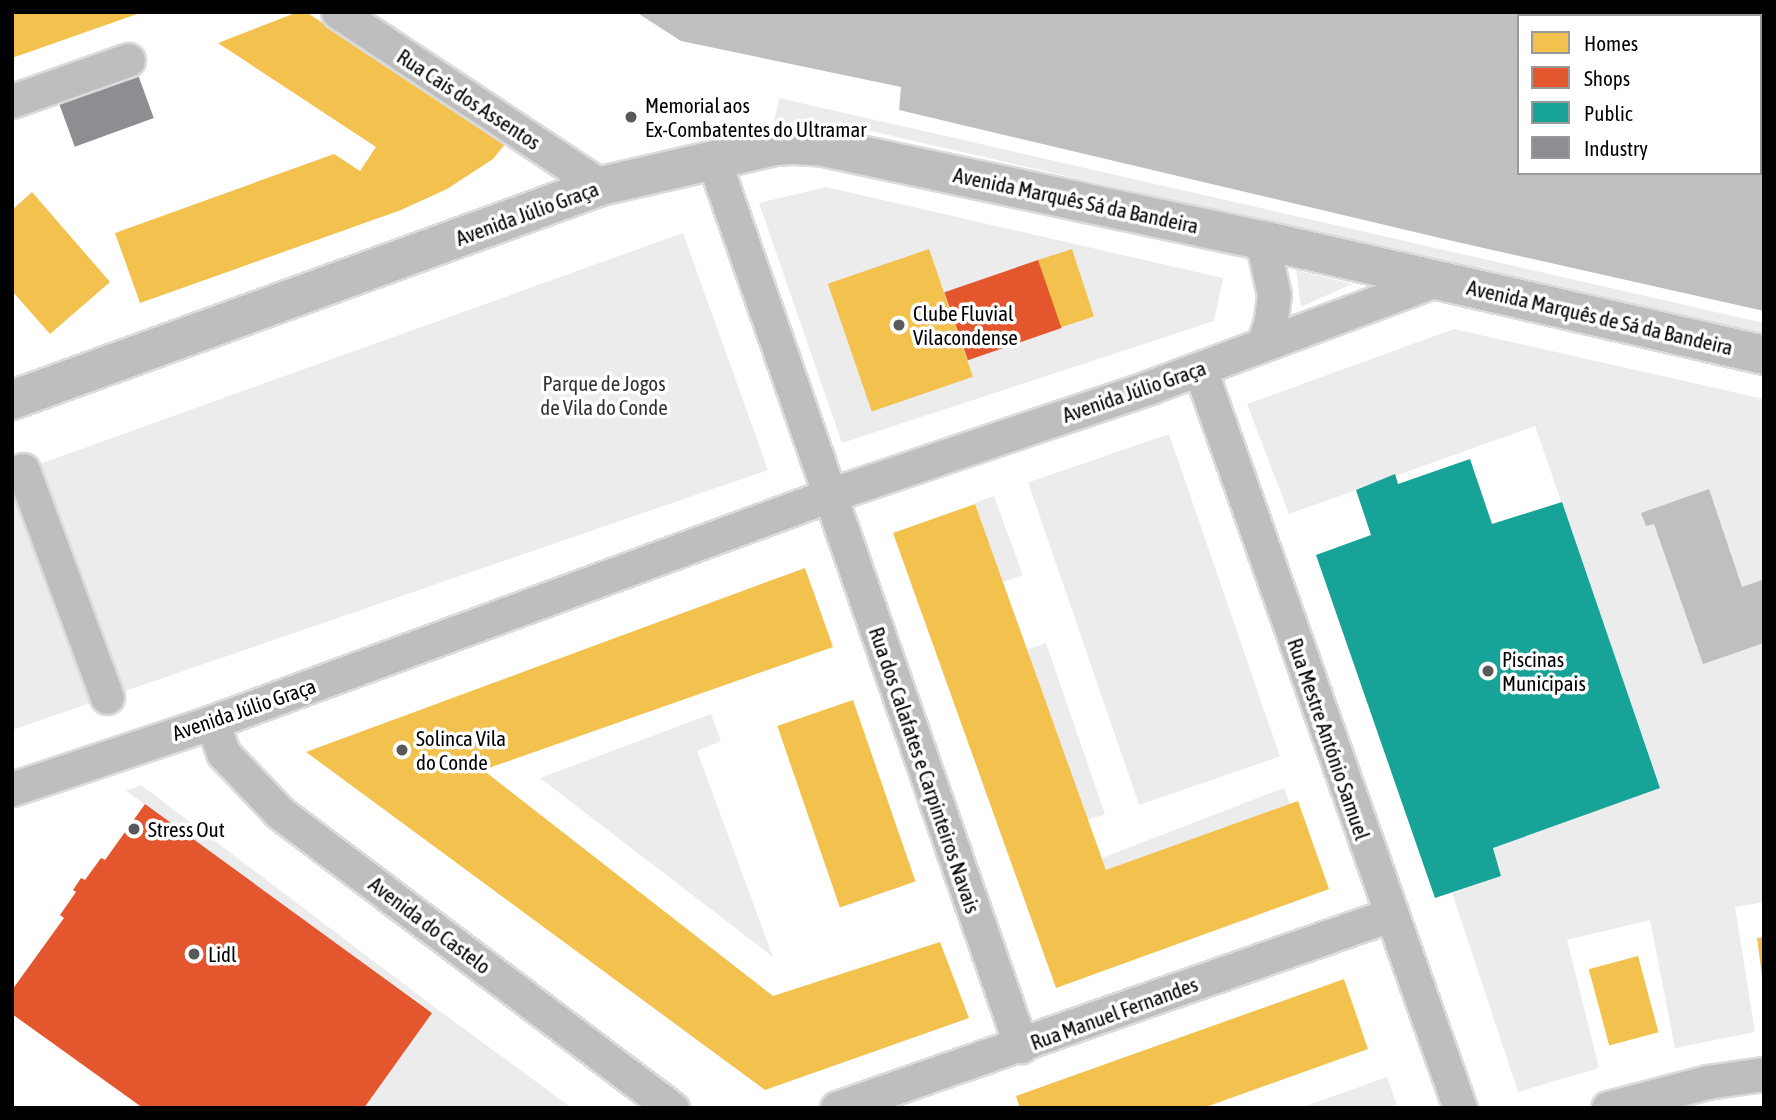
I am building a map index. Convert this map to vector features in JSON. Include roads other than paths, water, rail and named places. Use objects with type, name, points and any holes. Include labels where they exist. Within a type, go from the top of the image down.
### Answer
[{"type":"main road","name":"Avenida Marquês Sá da Bandeira","points":[[714,162],[775,146],[823,146],[1436,279]]},
{"type":"main road","name":"Avenida Júlio Graça","points":[[15,391],[601,186],[714,162]]},
{"type":"main road","name":"Avenida Marquês de Sá da Bandeira","points":[[1436,279],[1764,355]]},
{"type":"street","name":"Rua Cais dos Assentos","points":[[338,12],[601,186]]},
{"type":"street","points":[[12,101],[128,60]]},
{"type":"street","points":[[714,162],[830,495]]},
{"type":"street","points":[[1262,240],[1274,295],[1272,321],[1263,344]]},
{"type":"street","name":"Avenida Júlio Graça","points":[[12,789],[212,722],[830,495],[1200,369],[1436,279]]},
{"type":"street","name":"Rua Mestre António Samuel","points":[[1200,369],[1460,1108]]},
{"type":"street","points":[[23,470],[107,697]]},
{"type":"street","name":"Rua dos Calafates e Carpinteiros Navais","points":[[830,495],[1021,1046]]},
{"type":"street","name":"Avenida do Castelo","points":[[212,722],[223,753],[280,813],[672,1108]]},
{"type":"street","name":"Rua Manuel Fernandes","points":[[838,1108],[1390,915]]},
{"type":"street","points":[[1608,1108],[1707,1082],[1764,1074]]},
{"type":"place","name":"Memorial aos Ex-Combatentes do Ultramar","points":[[631,117]]},
{"type":"place","name":"Clube Fluvial Vilacondense","points":[[899,325]]},
{"type":"place","name":"Piscinas Municipais","points":[[1488,671]]},
{"type":"place","name":"Solinca Vila do Conde","points":[[402,750]]},
{"type":"place","name":"Stress Out","points":[[134,829]]},
{"type":"place","name":"Lidl","points":[[194,954]]},
{"type":"park label","name":"Parque de Jogos de Vila do Conde","points":[[604,395]]}]
